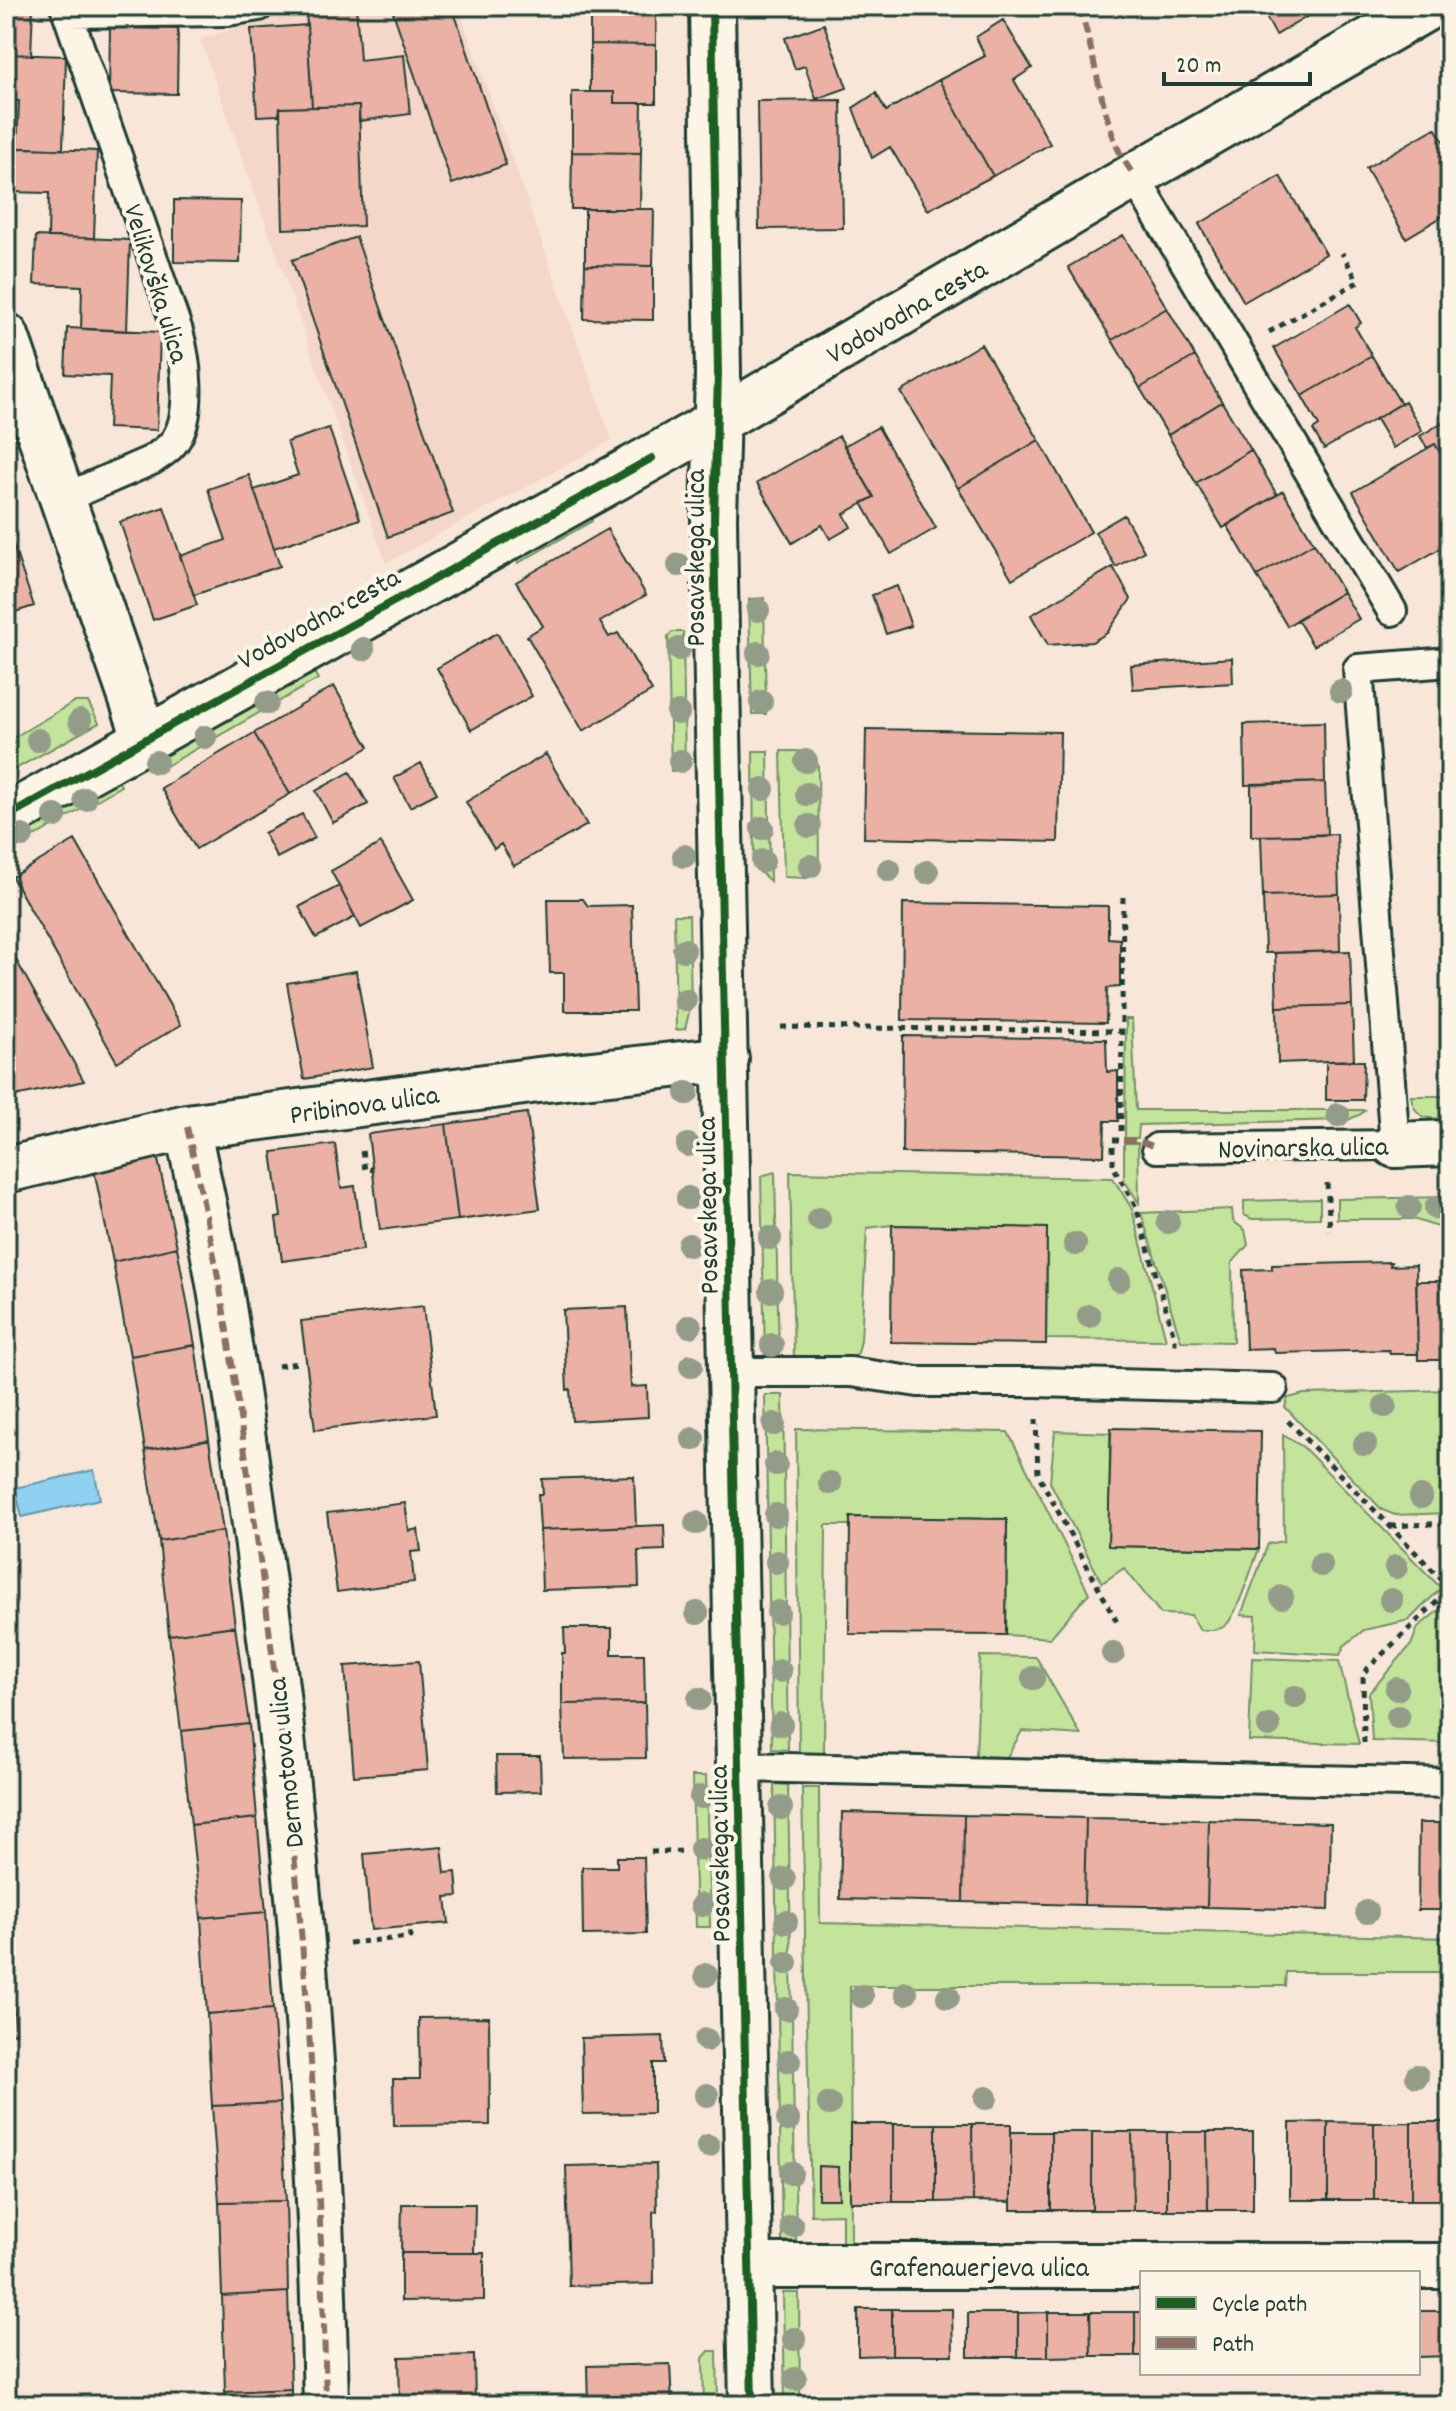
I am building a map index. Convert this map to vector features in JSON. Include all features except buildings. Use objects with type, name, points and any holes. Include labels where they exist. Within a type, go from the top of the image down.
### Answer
[{"type":"street","name":"Posavskega ulica","points":[[712,6],[718,374],[714,534],[752,2405]]},
{"type":"street","name":"Vodovodna cesta","points":[[6,817],[716,422],[1430,6]]},
{"type":"street","points":[[6,336],[145,737]]},
{"type":"street","name":"Pribinova ulica","points":[[6,1170],[187,1127],[538,1080],[726,1059]]},
{"type":"street","name":"Dermotova ulica","points":[[187,1127],[216,1267],[239,1411],[285,1753],[317,2140],[326,2405]]},
{"type":"street","name":"Novinarska ulica","points":[[1395,1145],[1450,1143]]},
{"type":"street","name":"Grafenauerjeva ulica","points":[[749,2266],[1450,2266]]},
{"type":"lane","points":[[67,9],[228,11],[259,6]]},
{"type":"lane","name":"Velikovška ulica","points":[[62,499],[164,452],[176,439],[182,424],[186,390],[185,356],[178,331],[67,9]]},
{"type":"lane","points":[[1134,176],[1392,611]]},
{"type":"lane","points":[[1395,1145],[1358,669],[1450,662]]},
{"type":"lane","name":"Novinarska ulica","points":[[1157,1148],[1395,1145]]},
{"type":"lane","points":[[731,1372],[851,1372],[918,1382],[1273,1388]]},
{"type":"lane","name":"Posavskega ulica","points":[[739,1767],[1450,1783]]},
{"type":"path","points":[[1261,337],[1358,282],[1342,253]]},
{"type":"path","points":[[1123,893],[1122,1140],[1113,1140],[1113,1166],[1136,1207],[1175,1340],[1176,1386]]},
{"type":"path","points":[[781,1027],[1121,1031]]},
{"type":"path","points":[[1035,1382],[1038,1474],[1118,1624]]},
{"type":"path","points":[[1284,1417],[1450,1588],[1363,1673],[1365,1781]]},
{"type":"path","points":[[1390,1526],[1450,1523]]},
{"type":"path","points":[[651,1852],[686,1851]]},
{"type":"path","points":[[336,1944],[410,1937],[409,1927]]},
{"type":"shaded area","points":[[305,6],[458,6],[612,440],[386,563],[200,39]]},
{"type":"green space","points":[[589,513],[592,521],[518,563],[514,555]]},
{"type":"green space","points":[[764,598],[766,714],[752,714],[749,599]]},
{"type":"green space","points":[[672,632],[683,632],[685,770],[671,771],[668,637]]},
{"type":"green space","points":[[310,666],[318,679],[154,773],[145,757]]},
{"type":"green space","points":[[74,702],[88,702],[99,723],[6,774],[6,742]]},
{"type":"green space","points":[[753,751],[768,751],[770,881],[754,867]]},
{"type":"green space","points":[[781,751],[808,752],[818,765],[819,869],[807,878],[784,877]]},
{"type":"green space","points":[[114,774],[121,786],[6,853],[6,837]]},
{"type":"green space","points":[[674,915],[689,915],[691,1005],[685,1029],[676,1030]]},
{"type":"green space","points":[[1126,1019],[1132,1019],[1136,1110],[1365,1110],[1348,1120],[1139,1125],[1138,1138],[1125,1138]]},
{"type":"green space","points":[[1411,1096],[1450,1096],[1450,1119],[1419,1114]]},
{"type":"green space","points":[[1124,1143],[1138,1143],[1139,1203],[1124,1180]]},
{"type":"green space","points":[[775,1172],[779,1357],[765,1357],[761,1176]]},
{"type":"green space","points":[[790,1172],[1113,1178],[1132,1209],[1166,1340],[1046,1339],[1047,1228],[892,1225],[867,1228],[858,1353],[847,1361],[794,1359]]},
{"type":"green space","points":[[1450,1197],[1450,1231],[1413,1219],[1337,1219],[1337,1199]]},
{"type":"green space","points":[[1320,1199],[1320,1218],[1252,1219],[1244,1215],[1244,1201]]},
{"type":"green space","points":[[1232,1209],[1233,1221],[1245,1230],[1248,1245],[1232,1263],[1233,1342],[1181,1341],[1141,1213]]},
{"type":"green space","points":[[1450,1390],[1450,1513],[1395,1515],[1382,1510],[1285,1407],[1288,1398],[1304,1394]]},
{"type":"green space","points":[[765,1395],[783,1395],[788,1750],[772,1749]]},
{"type":"green space","points":[[796,1429],[1008,1432],[1089,1593],[1050,1638],[1006,1635],[1007,1519],[851,1517],[850,1525],[826,1525],[824,1754],[799,1755]]},
{"type":"green space","points":[[1055,1431],[1110,1433],[1109,1546],[1259,1549],[1239,1602],[1225,1626],[1200,1630],[1191,1615],[1161,1614],[1124,1568],[1102,1583],[1050,1482]]},
{"type":"green space","points":[[1283,1435],[1303,1447],[1441,1588],[1409,1620],[1364,1630],[1344,1646],[1340,1655],[1255,1650],[1256,1616],[1241,1615],[1268,1544],[1284,1541]]},
{"type":"green space","points":[[1450,1601],[1450,1743],[1372,1741],[1369,1693],[1411,1645],[1418,1627]]},
{"type":"green space","points":[[980,1656],[1036,1657],[1081,1735],[1022,1731],[1007,1757],[976,1756]]},
{"type":"green space","points":[[1252,1658],[1339,1661],[1359,1744],[1249,1741]]},
{"type":"green space","points":[[692,1776],[706,1776],[710,1927],[696,1927]]},
{"type":"green space","points":[[774,1784],[788,1785],[796,2241],[782,2241]]},
{"type":"green space","points":[[802,1788],[819,1788],[820,1923],[1450,1938],[1450,1972],[1286,1972],[1285,1986],[850,1986],[851,2243],[842,2243],[842,2214],[811,2215]]},
{"type":"green space","points":[[783,2293],[799,2293],[800,2405],[785,2405]]},
{"type":"green space","points":[[709,2351],[717,2351],[718,2405],[704,2405],[703,2358]]},
{"type":"water","points":[[94,1470],[100,1499],[22,1517],[15,1488]]},
{"type":"marked path","points":[[1079,6],[1110,127],[1134,176]]},
{"type":"marked path","points":[[187,1127],[231,1354],[281,1728],[311,2066],[326,2405]]},
{"type":"marked path","points":[[1123,1140],[1138,1140],[1157,1148]]},
{"type":"cycle path","points":[[712,6],[718,374],[715,582],[752,2405]]},
{"type":"cycle path","points":[[6,817],[652,458]]}]
